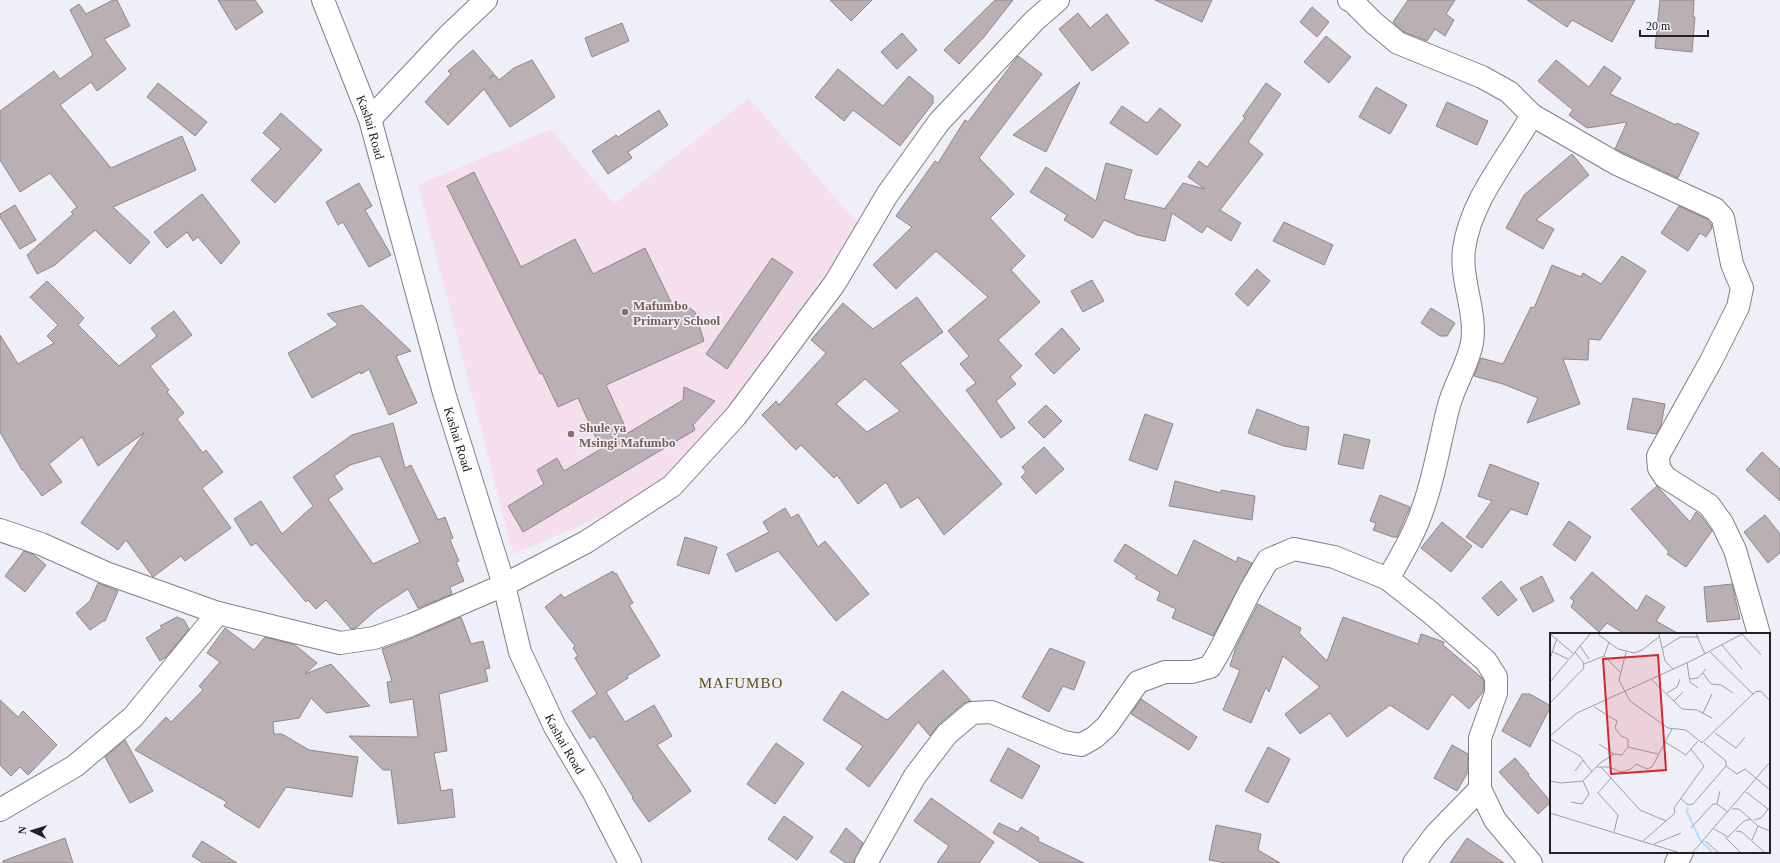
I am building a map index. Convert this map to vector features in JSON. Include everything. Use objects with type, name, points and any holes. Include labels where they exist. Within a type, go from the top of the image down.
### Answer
[{"type":"street","name":"Kashai Road","points":[[323,0],[370,119],[444,393],[504,585],[520,652],[555,727],[594,793],[630,863]]},
{"type":"street","points":[[370,119],[449,35],[486,0]]},
{"type":"street","points":[[0,530],[41,544],[106,573],[218,613],[261,623],[309,637],[340,643],[374,638],[411,625],[504,585],[586,542],[672,486],[736,416],[830,289],[887,196],[939,122],[1034,21],[1058,0]]},
{"type":"street","points":[[1352,1],[1374,23],[1398,43],[1482,77],[1509,92],[1532,115],[1617,164],[1715,209],[1723,218],[1732,264],[1742,288],[1738,307],[1711,361],[1658,456],[1659,468],[1665,477],[1710,505],[1722,523],[1736,550],[1759,633]]},
{"type":"street","points":[[1388,579],[1408,542],[1423,509],[1450,404],[1472,342],[1472,323],[1464,272],[1464,250],[1475,210],[1493,176],[1517,142],[1532,115]]},
{"type":"street","points":[[866,863],[915,776],[947,734],[972,713],[991,712],[1064,742],[1081,745],[1096,737],[1106,726],[1138,682],[1165,672],[1192,672],[1210,667],[1251,588],[1268,560],[1294,549],[1334,557],[1388,579],[1431,613],[1486,661],[1496,677],[1496,693],[1480,738],[1480,789],[1495,820],[1531,863]]},
{"type":"street","points":[[0,810],[74,766],[133,717],[218,613]]},
{"type":"street","points":[[1414,863],[1436,834],[1480,789]]},
{"type":"street","points":[[1676,863],[1681,853]]},
{"type":"shaded area","name":"Mafumbo Primary School","points":[[749,98],[858,224],[742,400],[671,488],[513,554],[418,185],[551,129],[614,204]]},
{"type":"building","points":[[113,0],[117,0],[130,26],[104,39],[126,69],[97,91],[91,82],[60,105],[111,168],[182,136],[196,170],[113,207],[150,242],[130,264],[95,230],[55,265],[37,274],[27,255],[73,214],[71,212],[77,207],[50,173],[20,192],[0,160],[0,111],[54,71],[60,79],[93,55],[70,10],[79,4],[86,14]]},
{"type":"building","points":[[218,0],[255,0],[263,12],[236,30]]},
{"type":"building","points":[[830,0],[872,0],[851,21]]},
{"type":"building","points":[[995,0],[1013,0],[984,37],[959,64],[944,50]]},
{"type":"building","points":[[1155,0],[1212,0],[1202,22]]},
{"type":"building","points":[[1408,0],[1455,0],[1446,14],[1454,20],[1445,36],[1435,29],[1427,41],[1404,32],[1393,22]]},
{"type":"building","points":[[1527,0],[1635,0],[1612,42],[1572,20],[1567,27]]},
{"type":"building","points":[[1660,0],[1694,0],[1693,17],[1695,17],[1692,52],[1655,48]]},
{"type":"building","points":[[1312,7],[1329,22],[1317,37],[1300,22]]},
{"type":"building","points":[[1078,13],[1090,28],[1107,14],[1129,43],[1092,71],[1059,29]]},
{"type":"building","points":[[622,23],[629,41],[592,57],[585,38]]},
{"type":"building","points":[[902,33],[917,50],[897,69],[881,52]]},
{"type":"building","points":[[1326,36],[1351,57],[1329,83],[1304,62]]},
{"type":"building","points":[[473,50],[494,74],[489,78],[495,75],[499,80],[514,68],[532,60],[555,97],[510,127],[484,89],[448,125],[425,102],[451,74],[448,71]]},
{"type":"building","points":[[1018,56],[1042,74],[979,158],[1014,194],[990,218],[1025,256],[1011,270],[1040,302],[998,340],[1022,366],[1010,377],[1016,384],[996,401],[1015,428],[1001,438],[966,390],[976,383],[960,364],[969,356],[948,331],[988,297],[936,251],[896,289],[873,265],[912,227],[896,216],[935,161],[938,163],[965,120],[968,122]]},
{"type":"building","points":[[1556,60],[1589,87],[1604,66],[1621,78],[1610,94],[1676,125],[1677,123],[1699,133],[1678,178],[1615,149],[1627,122],[1587,128],[1569,115],[1573,110],[1538,81]]},
{"type":"building","points":[[838,69],[883,106],[909,76],[933,96],[933,103],[900,146],[853,110],[844,121],[815,97]]},
{"type":"building","points":[[1080,82],[1046,152],[1013,135]]},
{"type":"building","points":[[158,83],[207,122],[195,136],[147,97]]},
{"type":"building","points":[[1266,83],[1281,94],[1248,142],[1263,154],[1220,210],[1241,223],[1231,241],[1207,226],[1202,233],[1172,213],[1165,241],[1137,235],[1104,220],[1093,238],[1064,220],[1067,215],[1030,192],[1046,167],[1096,201],[1106,163],[1132,170],[1124,199],[1166,209],[1165,208],[1183,183],[1205,189],[1188,177],[1199,161],[1207,167],[1245,118],[1243,116]]},
{"type":"building","points":[[1376,87],[1407,105],[1390,134],[1359,117]]},
{"type":"building","points":[[1447,102],[1488,121],[1477,145],[1436,126]]},
{"type":"building","points":[[1122,106],[1147,123],[1160,108],[1181,125],[1157,155],[1110,123]]},
{"type":"building","points":[[659,110],[668,125],[628,152],[632,158],[608,174],[592,151],[616,135],[618,137]]},
{"type":"building","points":[[281,113],[322,150],[275,203],[251,180],[281,149],[263,133]]},
{"type":"building","points":[[1572,154],[1589,175],[1536,220],[1554,229],[1543,249],[1506,228],[1524,195]]},
{"type":"building","points":[[474,172],[521,267],[575,239],[593,274],[645,248],[673,306],[688,307],[695,312],[704,341],[606,385],[628,433],[683,400],[684,387],[715,401],[693,425],[695,430],[523,532],[508,506],[544,484],[537,470],[557,458],[564,471],[601,449],[578,398],[558,407],[542,373],[540,374],[447,186]]},
{"type":"building","points":[[359,183],[372,206],[365,210],[391,255],[369,267],[343,222],[338,225],[326,202]]},
{"type":"building","points":[[202,194],[240,242],[221,264],[198,237],[193,241],[187,232],[167,248],[154,232]]},
{"type":"building","points":[[15,205],[36,240],[20,249],[0,217],[0,214]]},
{"type":"building","points":[[1679,206],[1707,219],[1712,228],[1706,237],[1700,233],[1688,251],[1661,233]]},
{"type":"building","points":[[1284,222],[1333,245],[1324,265],[1273,241]]},
{"type":"building","points":[[1622,256],[1646,271],[1600,340],[1589,339],[1588,360],[1563,359],[1580,404],[1527,423],[1538,398],[1503,384],[1474,376],[1481,358],[1503,364],[1531,307],[1534,308],[1552,265],[1581,277],[1583,273],[1601,284]]},
{"type":"building","points":[[772,258],[793,272],[727,369],[706,354]]},
{"type":"building","points":[[1257,269],[1270,281],[1248,306],[1235,294]]},
{"type":"building","points":[[1092,280],[1104,301],[1083,312],[1071,291]]},
{"type":"building","points":[[47,281],[84,318],[78,325],[119,366],[157,336],[151,328],[174,311],[192,335],[150,366],[169,390],[167,392],[184,413],[177,419],[203,453],[206,450],[223,472],[202,488],[231,528],[185,561],[181,556],[153,577],[126,540],[118,550],[81,523],[144,433],[98,466],[82,437],[49,464],[62,482],[42,496],[22,470],[0,432],[0,335],[18,364],[54,343],[47,336],[58,325],[30,297]]},
{"type":"building","points":[[917,297],[943,332],[900,363],[1002,484],[944,535],[918,497],[901,508],[886,482],[858,504],[837,475],[834,478],[801,445],[796,450],[762,415],[776,401],[779,405],[826,353],[811,340],[843,303],[873,329]],"holes":[[[865,379],[900,411],[867,432],[836,404]]]},
{"type":"building","points":[[362,305],[411,351],[396,356],[417,403],[389,415],[369,369],[361,374],[360,372],[312,398],[288,353],[338,325],[327,314]]},
{"type":"building","points":[[1431,308],[1455,323],[1447,336],[1440,336],[1421,323]]},
{"type":"building","points":[[1062,328],[1080,349],[1054,374],[1035,354]]},
{"type":"building","points":[[1633,398],[1665,404],[1661,425],[1656,434],[1627,429]]},
{"type":"building","points":[[1046,405],[1062,421],[1044,438],[1028,422]]},
{"type":"building","points":[[1257,409],[1301,426],[1309,427],[1306,450],[1284,446],[1248,433]]},
{"type":"building","points":[[1145,414],[1173,424],[1157,470],[1129,460]]},
{"type":"building","points":[[393,423],[405,468],[411,465],[438,520],[445,517],[453,538],[450,540],[459,561],[456,562],[464,581],[450,587],[452,594],[418,608],[408,589],[377,609],[356,628],[351,629],[326,600],[316,609],[308,600],[306,602],[256,543],[251,546],[234,519],[261,501],[282,534],[313,506],[293,477],[352,435]],"holes":[[[380,456],[420,542],[373,564],[328,499],[343,489],[334,476],[350,465]]]},
{"type":"building","points":[[1344,434],[1370,440],[1363,469],[1338,464]]},
{"type":"building","points":[[1044,447],[1064,469],[1036,494],[1021,477],[1026,472],[1022,467]]},
{"type":"building","points":[[1762,452],[1780,469],[1780,501],[1746,470]]},
{"type":"building","points":[[1490,464],[1539,483],[1527,515],[1511,509],[1482,548],[1466,537],[1492,501],[1478,496]]},
{"type":"building","points":[[1175,481],[1221,493],[1221,490],[1255,496],[1252,520],[1169,506]]},
{"type":"building","points":[[1657,486],[1690,522],[1696,512],[1701,516],[1712,531],[1686,567],[1667,554],[1669,552],[1631,509]]},
{"type":"building","points":[[1380,495],[1410,507],[1397,537],[1373,530],[1376,523],[1370,521]]},
{"type":"building","points":[[785,508],[791,518],[798,514],[818,547],[825,541],[869,594],[836,621],[778,551],[736,572],[727,554],[769,532],[763,522]]},
{"type":"building","points":[[1765,515],[1780,534],[1780,553],[1768,563],[1744,532]]},
{"type":"building","points":[[1569,521],[1591,537],[1575,561],[1553,545]]},
{"type":"building","points":[[1442,522],[1472,546],[1451,572],[1421,548]]},
{"type":"building","points":[[685,537],[717,547],[709,574],[677,565]]},
{"type":"building","points":[[1194,540],[1236,562],[1238,557],[1252,563],[1213,636],[1172,618],[1176,609],[1157,600],[1160,592],[1135,578],[1137,576],[1114,561],[1125,544],[1177,576]]},
{"type":"building","points":[[24,551],[33,554],[46,565],[25,592],[5,576]]},
{"type":"building","points":[[613,571],[614,574],[616,573],[633,603],[629,605],[660,656],[627,676],[628,678],[606,692],[625,722],[654,705],[672,736],[657,745],[691,791],[649,822],[632,798],[633,797],[594,736],[590,739],[572,711],[597,694],[575,658],[578,656],[573,648],[575,646],[545,607],[561,594],[564,598]]},
{"type":"building","points":[[1592,572],[1637,611],[1646,595],[1665,607],[1656,621],[1677,633],[1623,633],[1607,623],[1599,632],[1571,607],[1574,601],[1570,598]]},
{"type":"building","points":[[1542,576],[1554,601],[1533,612],[1520,588]]},
{"type":"building","points":[[1501,581],[1517,600],[1498,616],[1482,598]]},
{"type":"building","points":[[98,583],[118,591],[105,621],[90,630],[76,613],[90,601]]},
{"type":"building","points":[[1732,584],[1740,619],[1707,622],[1704,587]]},
{"type":"building","points":[[1258,604],[1301,628],[1299,633],[1327,661],[1343,617],[1418,644],[1421,634],[1444,642],[1443,645],[1482,678],[1484,681],[1483,692],[1469,709],[1452,694],[1428,730],[1390,705],[1347,737],[1330,713],[1300,734],[1285,714],[1320,687],[1283,656],[1269,692],[1266,687],[1251,723],[1223,710],[1240,670],[1230,666],[1236,647]]},
{"type":"building","points":[[177,617],[184,620],[189,629],[166,657],[160,661],[146,638],[162,628],[160,626]]},
{"type":"building","points":[[461,617],[471,644],[483,641],[490,668],[485,669],[488,681],[439,694],[447,751],[434,753],[441,791],[452,789],[455,817],[398,824],[391,770],[383,770],[349,736],[418,737],[413,699],[390,703],[387,682],[392,681],[382,649],[415,637]]},
{"type":"building","points":[[225,628],[254,650],[265,637],[295,645],[317,663],[305,674],[331,664],[370,706],[326,713],[311,698],[299,718],[273,722],[274,734],[282,734],[309,750],[358,757],[352,797],[286,787],[259,828],[224,806],[227,802],[135,750],[166,717],[171,722],[203,690],[199,686],[220,662],[207,653]]},
{"type":"building","points":[[1050,648],[1085,662],[1074,690],[1063,686],[1049,712],[1022,697]]},
{"type":"building","points":[[943,670],[971,701],[964,703],[939,724],[930,736],[918,722],[869,787],[846,769],[863,746],[823,720],[842,691],[887,720]]},
{"type":"building","points":[[1522,694],[1530,694],[1550,705],[1530,747],[1502,731]]},
{"type":"building","points":[[1141,699],[1197,737],[1189,750],[1131,714]]},
{"type":"building","points":[[0,700],[18,717],[23,711],[57,745],[28,775],[20,767],[11,776],[0,765]]},
{"type":"building","points":[[125,740],[153,791],[130,803],[105,757]]},
{"type":"building","points":[[776,743],[804,763],[775,804],[747,784]]},
{"type":"building","points":[[1452,745],[1468,754],[1468,772],[1457,791],[1434,778]]},
{"type":"building","points":[[1268,747],[1290,759],[1268,803],[1245,791]]},
{"type":"building","points":[[1008,748],[1040,766],[1022,799],[990,781]]},
{"type":"building","points":[[1515,758],[1550,801],[1550,803],[1538,814],[1499,772]]},
{"type":"building","points":[[931,798],[994,842],[979,863],[937,863],[949,846],[914,821]]},
{"type":"building","points":[[784,816],[813,837],[797,860],[768,839]]},
{"type":"building","points":[[999,823],[1018,832],[1021,827],[1039,838],[1038,841],[1084,863],[1041,863],[993,833]]},
{"type":"building","points":[[1216,825],[1261,834],[1258,850],[1280,863],[1226,863],[1209,860]]},
{"type":"building","points":[[846,828],[863,843],[854,863],[846,863],[830,852]]},
{"type":"building","points":[[65,838],[73,863],[3,863],[3,861]]},
{"type":"building","points":[[1467,838],[1504,863],[1450,863]]},
{"type":"building","points":[[202,841],[237,863],[203,863],[192,856]]},
{"type":"place","name":"Mafumbo Primary School","points":[[625,312]]},
{"type":"place","name":"Shule ya Msingi Mafumbo","points":[[571,434]]},
{"type":"district","name":"MAFUMBO","points":[[741,683]]}]
